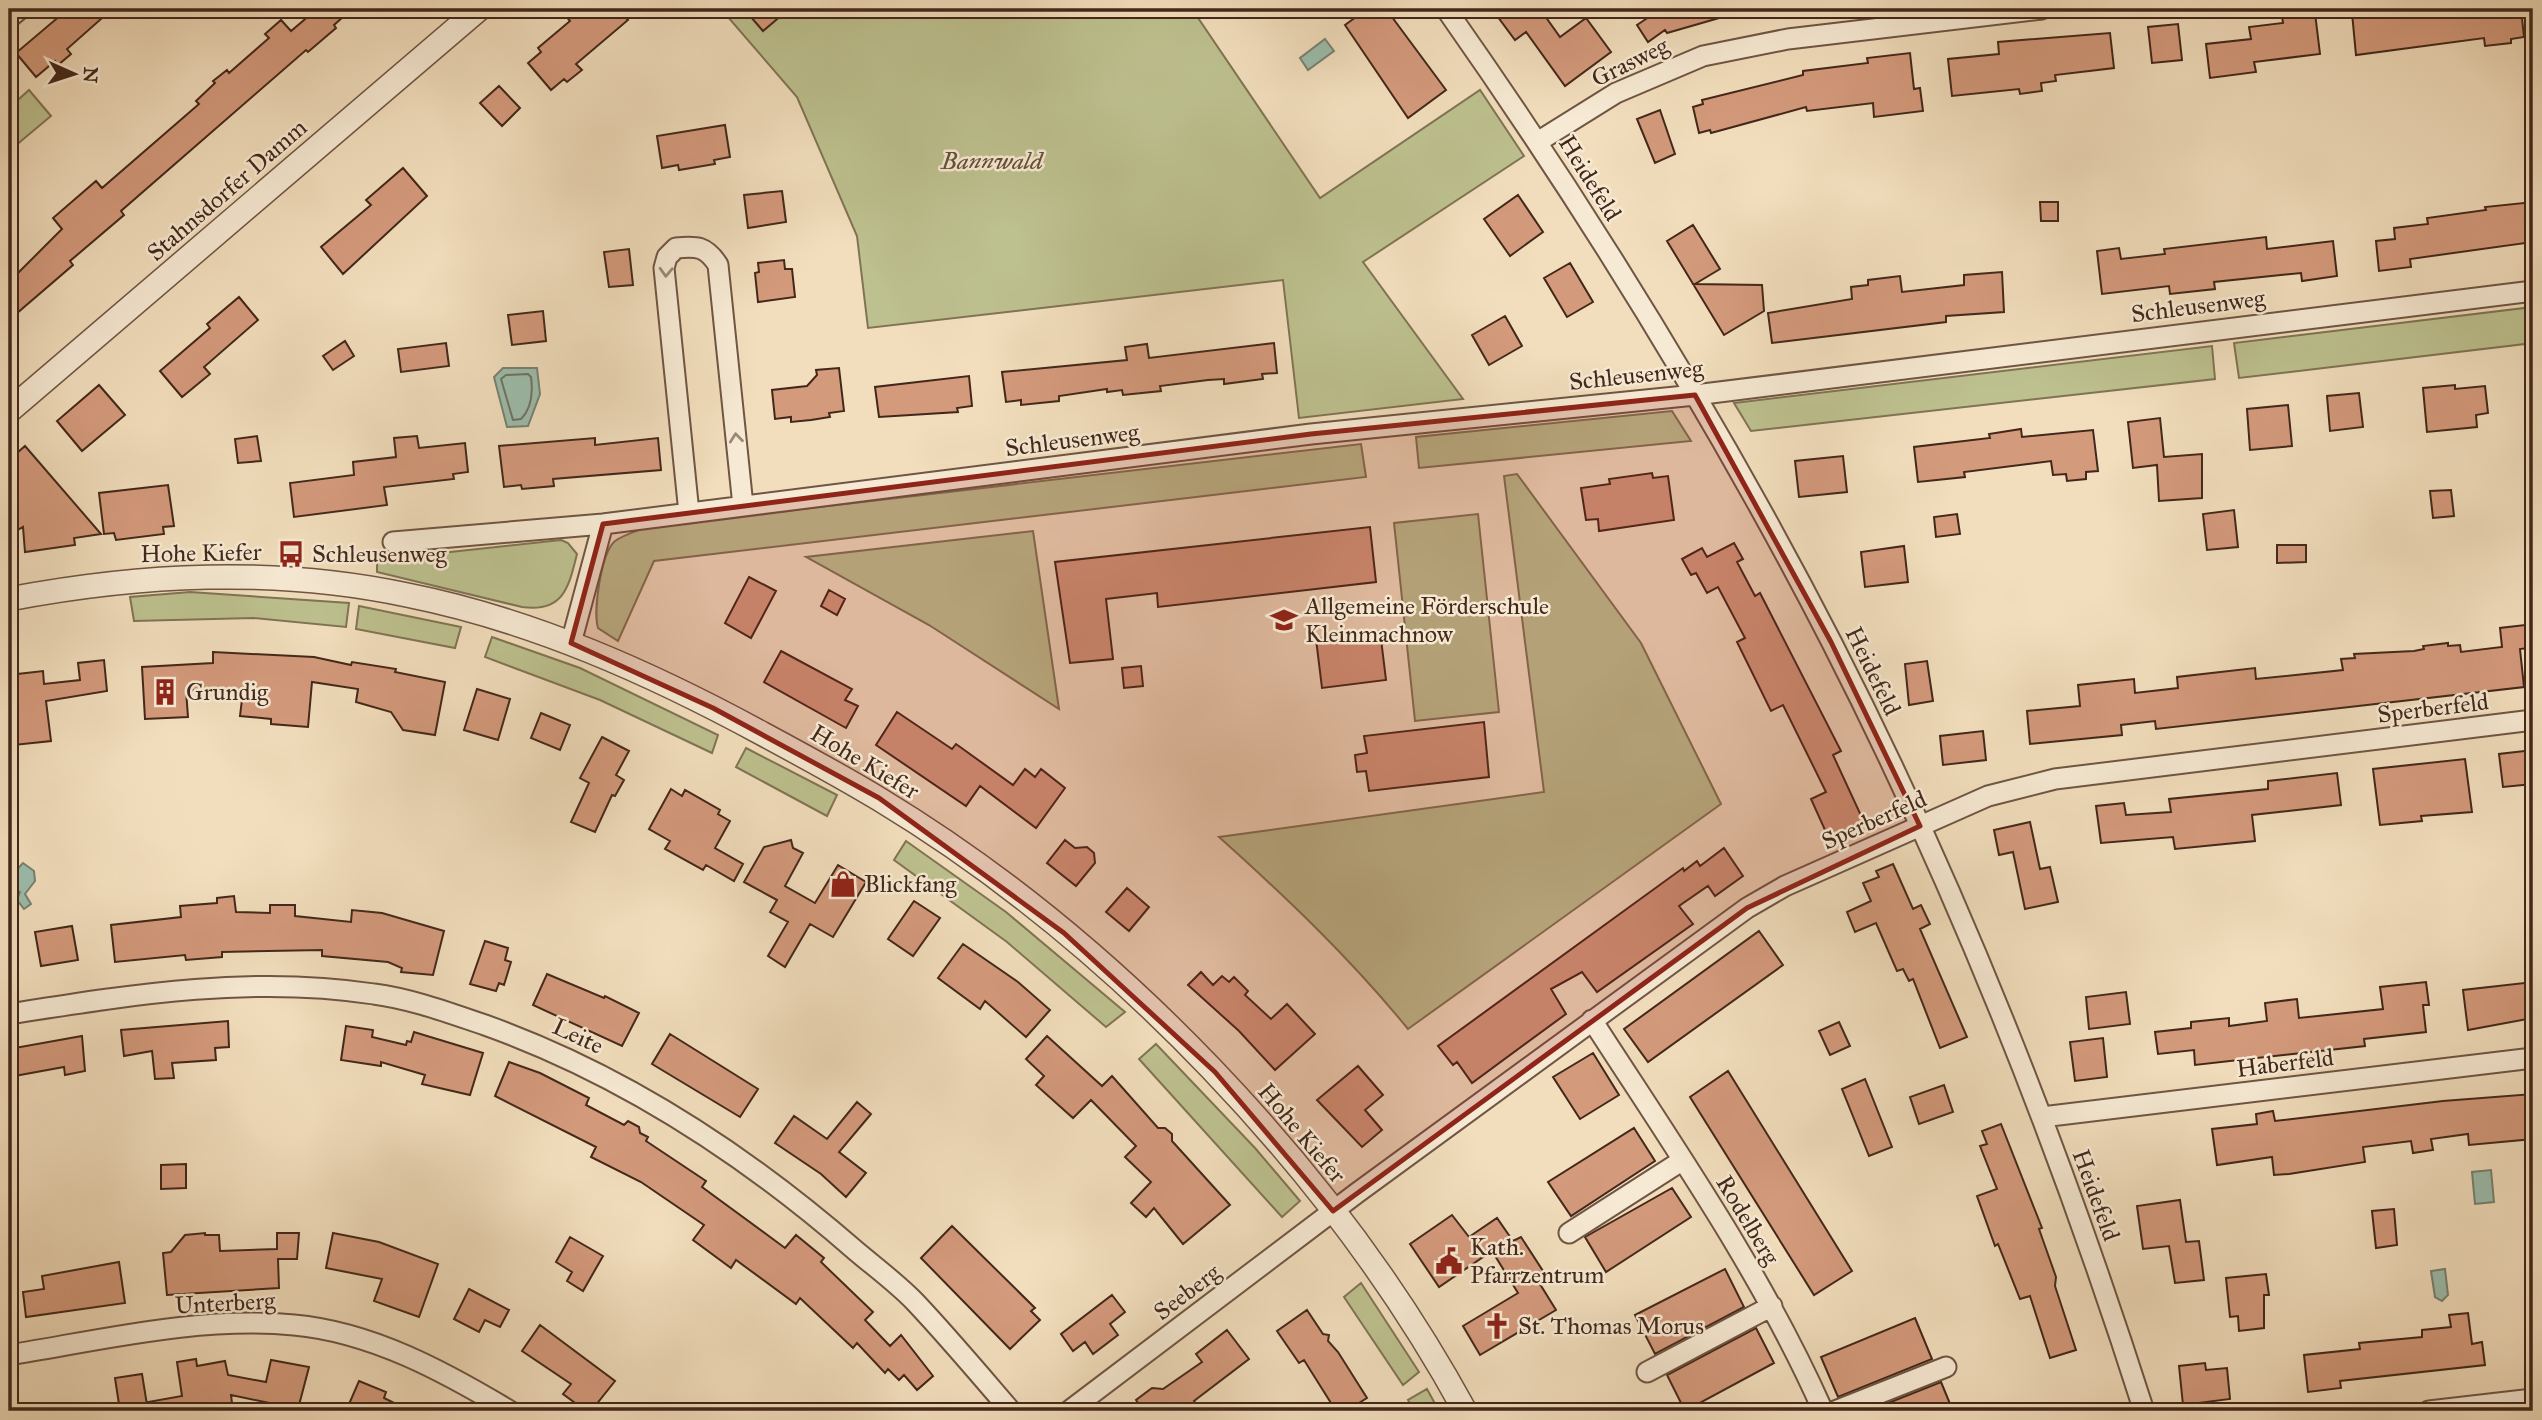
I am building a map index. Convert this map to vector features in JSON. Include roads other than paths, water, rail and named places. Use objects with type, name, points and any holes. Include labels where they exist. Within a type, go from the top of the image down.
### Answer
[{"type":"street","points":[[9,18],[20,9]]},
{"type":"street","name":"Stahnsdorfer Damm","points":[[9,411],[479,9]]},
{"type":"street","name":"Heidefeld","points":[[1446,9],[1539,141],[1695,395],[1725,445],[1831,642],[1920,826],[2042,1117],[2144,1411]]},
{"type":"street","name":"Grasweg","points":[[1539,141],[1616,93],[1703,56],[1788,39],[2042,9]]},
{"type":"street","points":[[689,513],[664,268],[667,257],[676,248],[700,246],[710,252],[718,265],[743,506]]},
{"type":"street","name":"Schleusenweg","points":[[603,524],[1311,434],[1695,395],[2533,291]]},
{"type":"street","points":[[393,541],[603,524],[571,643]]},
{"type":"street","name":"Hohe Kiefer","points":[[9,599],[99,583],[156,577],[281,578],[404,594],[465,608],[571,643],[635,669],[817,763],[897,811],[1003,885],[1064,933],[1187,1043],[1240,1100],[1333,1211],[1413,1324],[1465,1411]]},
{"type":"street","name":"Sperberfeld","points":[[1333,1211],[1592,1020],[1757,903],[1785,886],[1987,796],[2055,779],[2533,720]]},
{"type":"street","name":"Leite","points":[[9,1014],[176,989],[238,985],[308,988],[387,997],[446,1012],[533,1042],[600,1073],[715,1142],[815,1216],[915,1302],[1011,1411]]},
{"type":"street","name":"Rodelberg","points":[[1592,1020],[1683,1160],[1772,1306],[1823,1411]]},
{"type":"street","name":"Haberfeld","points":[[2042,1117],[2533,1058]]},
{"type":"street","points":[[1569,1233],[1683,1160]]},
{"type":"street","name":"Seeberg","points":[[1069,1411],[1333,1211]]},
{"type":"street","points":[[1647,1372],[1772,1306]]},
{"type":"street","name":"Unterberg","points":[[9,1355],[229,1323],[297,1325],[381,1345],[459,1381],[510,1411]]},
{"type":"street","points":[[1835,1411],[1946,1367]]},
{"type":"street","points":[[2429,1411],[2533,1399]]},
{"type":"water","points":[[1325,39],[1334,51],[1308,70],[1300,58]]},
{"type":"water","points":[[503,368],[537,368],[540,394],[528,426],[507,427],[494,377]]},
{"type":"water","points":[[23,863],[34,871],[35,881],[25,894],[31,904],[24,909],[17,900],[20,892],[15,889],[14,881],[16,871]]},
{"type":"water","points":[[2491,1170],[2494,1202],[2475,1204],[2472,1172]]},
{"type":"water","points":[[2445,1269],[2448,1295],[2442,1301],[2435,1297],[2431,1271]]},
{"type":"place","name":"Schleusenweg","points":[[291,554]]},
{"type":"place","name":"Allgemeine Förderschule Kleinmachnow","points":[[1284,620]]},
{"type":"place","name":"Grundig","points":[[165,692]]},
{"type":"place","name":"Blickfang","points":[[843,884]]},
{"type":"place","name":"Kath. Pfarrzentrum","points":[[1449,1261]]},
{"type":"place","name":"St. Thomas Morus","points":[[1497,1326]]},
{"type":"park label","name":"Bannwald","points":[[992,161]]}]
